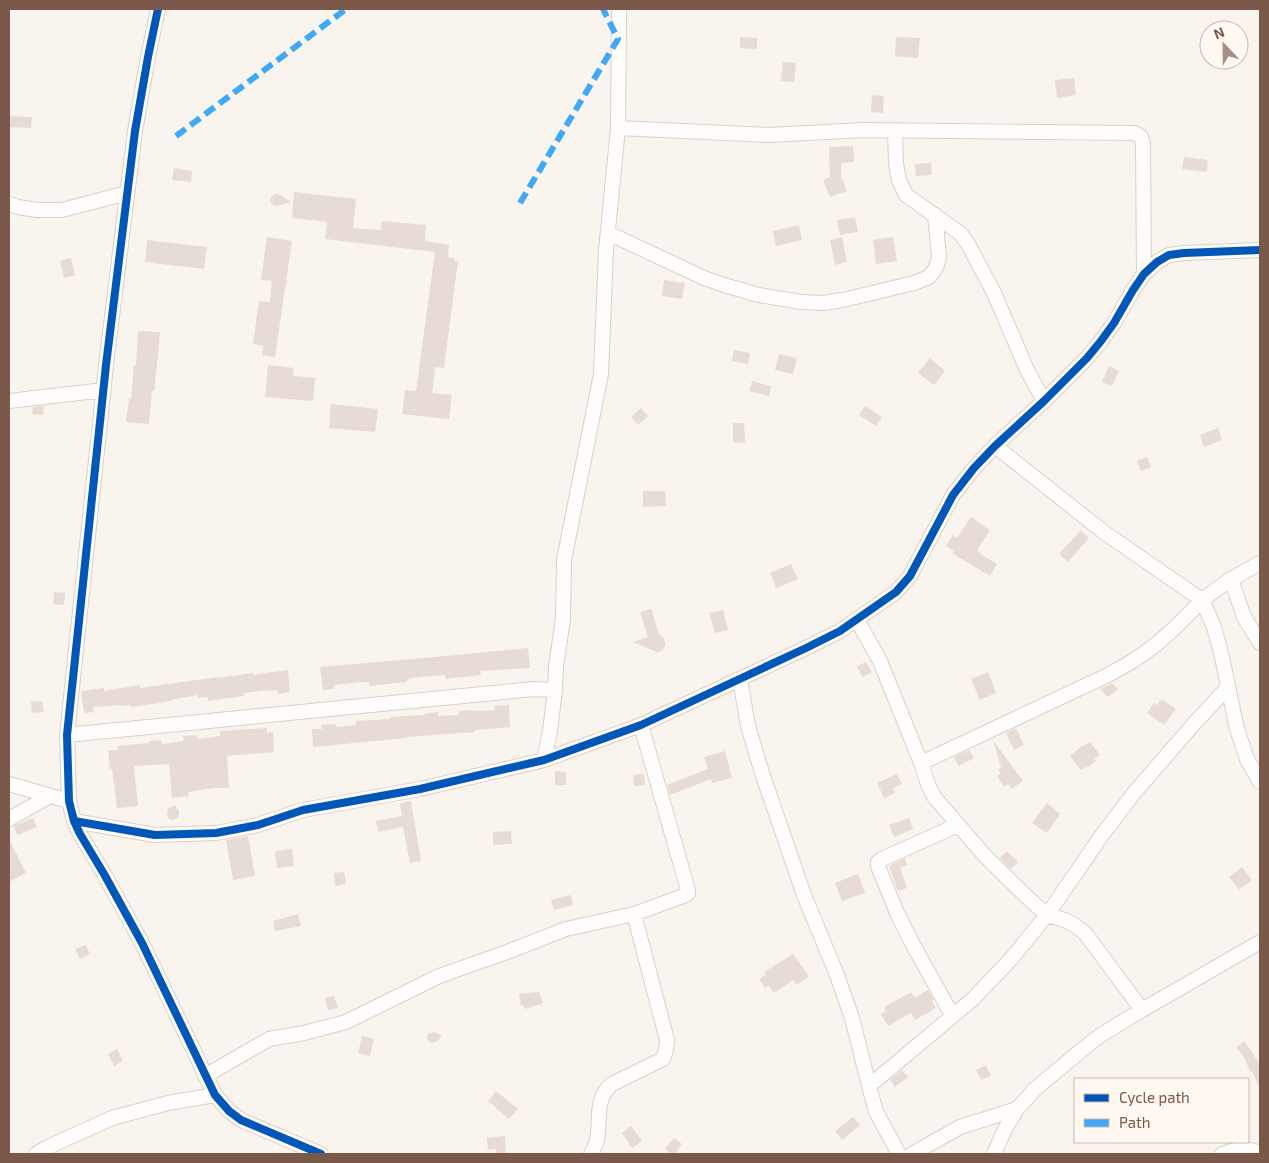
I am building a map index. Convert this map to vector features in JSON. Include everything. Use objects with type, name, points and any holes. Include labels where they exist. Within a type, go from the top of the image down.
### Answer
[{"type":"street","points":[[158,9],[135,131],[104,390],[67,735],[69,801],[74,822],[142,943],[215,1094],[228,1111],[241,1120],[321,1154]]},
{"type":"street","points":[[544,760],[550,730],[563,619],[564,560],[601,374],[606,250],[618,128],[619,9]]},
{"type":"street","points":[[618,128],[769,135],[864,130],[1135,133],[1141,137],[1142,144],[1144,274]]},
{"type":"street","points":[[896,131],[898,180],[906,195],[961,234],[968,244],[994,293],[1044,401]]},
{"type":"street","points":[[9,204],[37,210],[62,210],[127,193]]},
{"type":"street","points":[[608,233],[704,278],[727,286],[801,302],[822,303],[843,300],[914,283],[929,277],[936,268],[939,257],[935,216]]},
{"type":"street","points":[[74,822],[155,836],[216,833],[258,825],[303,810],[420,788],[544,760],[641,725],[806,648],[840,631],[896,592],[910,576],[953,495],[974,468],[1087,358],[1114,323],[1144,274],[1157,262],[1169,256],[1184,253],[1260,250]]},
{"type":"street","points":[[9,401],[104,390]]},
{"type":"street","points":[[995,446],[1105,532],[1202,600],[1214,628],[1222,657],[1237,729],[1247,759],[1260,782]]},
{"type":"street","points":[[921,762],[1106,676],[1133,661],[1180,624],[1202,600],[1232,579],[1260,563]]},
{"type":"street","points":[[1232,579],[1244,617],[1260,643]]},
{"type":"street","points":[[857,620],[880,661],[935,798],[986,857],[1047,915],[1065,920],[1085,933],[1142,1010]]},
{"type":"street","points":[[740,679],[748,726],[762,773],[804,895],[837,975],[852,1018],[876,1112],[899,1154]]},
{"type":"street","points":[[868,1086],[973,999],[1011,959],[1047,915],[1102,835],[1134,793],[1228,687]]},
{"type":"street","points":[[67,735],[534,689],[555,690]]},
{"type":"street","points":[[205,1076],[269,1039],[304,1033],[346,1022],[438,976],[566,929],[634,914],[686,895],[688,890],[641,725]]},
{"type":"street","points":[[9,784],[69,801]]},
{"type":"street","points":[[9,819],[50,796]]},
{"type":"street","points":[[952,1016],[901,921],[878,862],[958,825]]},
{"type":"street","points":[[591,1154],[597,1141],[598,1120],[602,1098],[606,1089],[612,1084],[663,1059],[666,1050],[667,1040],[634,914]]},
{"type":"street","points":[[994,1154],[1004,1131],[1017,1109],[1035,1089],[1076,1054],[1101,1035],[1142,1010],[1260,942]]},
{"type":"street","points":[[36,1154],[112,1118],[168,1103],[215,1094]]},
{"type":"street","points":[[912,1154],[960,1128],[1017,1109]]},
{"type":"street","points":[[1222,1154],[1250,1148],[1260,1153]]},
{"type":"building","points":[[740,37],[757,38],[757,49],[740,48]]},
{"type":"building","points":[[896,37],[920,38],[918,58],[895,56]]},
{"type":"building","points":[[783,62],[796,63],[794,82],[781,81]]},
{"type":"building","points":[[1074,78],[1076,95],[1057,98],[1055,80]]},
{"type":"building","points":[[872,95],[884,96],[883,113],[871,112]]},
{"type":"building","points":[[9,116],[32,117],[31,128],[9,127]]},
{"type":"building","points":[[853,146],[854,162],[841,163],[841,176],[847,191],[830,197],[823,180],[830,177],[829,147]]},
{"type":"building","points":[[1184,157],[1208,160],[1207,172],[1182,169]]},
{"type":"building","points":[[931,163],[932,175],[916,176],[915,164]]},
{"type":"building","points":[[174,168],[192,171],[191,182],[172,180]]},
{"type":"building","points":[[294,192],[356,199],[353,228],[381,230],[382,221],[426,225],[425,241],[449,245],[448,257],[455,258],[455,261],[458,261],[444,368],[435,367],[432,393],[452,395],[449,419],[402,414],[405,390],[416,391],[435,252],[325,239],[327,222],[292,218]]},
{"type":"building","points":[[276,194],[291,202],[277,206],[273,205],[270,201],[273,195]]},
{"type":"building","points":[[855,217],[858,232],[840,235],[837,220]]},
{"type":"building","points":[[799,225],[802,240],[776,246],[773,231]]},
{"type":"building","points":[[267,237],[292,241],[275,357],[262,355],[263,346],[253,344],[259,301],[270,302],[272,281],[261,280]]},
{"type":"building","points":[[842,237],[847,262],[835,265],[830,240]]},
{"type":"building","points":[[893,237],[897,261],[876,264],[873,240]]},
{"type":"building","points":[[147,240],[207,247],[204,269],[145,262]]},
{"type":"building","points":[[71,258],[75,275],[64,278],[60,261]]},
{"type":"building","points":[[664,280],[685,283],[682,299],[662,296]]},
{"type":"building","points":[[138,331],[160,332],[149,424],[126,422],[129,399],[131,399],[134,365],[136,365]]},
{"type":"building","points":[[734,350],[750,353],[748,364],[732,361]]},
{"type":"building","points":[[779,354],[797,358],[793,374],[775,370]]},
{"type":"building","points":[[930,358],[945,371],[934,385],[918,373]]},
{"type":"building","points":[[268,365],[294,368],[293,376],[315,378],[313,401],[265,397]]},
{"type":"building","points":[[1109,366],[1119,371],[1112,386],[1102,382]]},
{"type":"building","points":[[752,381],[771,386],[769,396],[749,391]]},
{"type":"building","points":[[331,404],[378,409],[375,432],[329,428]]},
{"type":"building","points":[[44,406],[43,415],[32,414],[33,407]]},
{"type":"building","points":[[865,406],[882,417],[876,426],[859,415]]},
{"type":"building","points":[[641,408],[648,416],[638,425],[631,417]]},
{"type":"building","points":[[733,423],[744,423],[745,442],[733,443]]},
{"type":"building","points":[[1218,428],[1222,440],[1204,447],[1200,435]]},
{"type":"building","points":[[1147,457],[1151,467],[1141,471],[1137,461]]},
{"type":"building","points":[[643,491],[665,491],[666,506],[643,507]]},
{"type":"building","points":[[971,517],[990,530],[977,550],[980,554],[997,564],[990,576],[952,553],[954,551],[946,546],[953,535],[957,538]]},
{"type":"building","points":[[1081,530],[1089,538],[1068,562],[1059,554]]},
{"type":"building","points":[[791,564],[798,579],[776,588],[770,573]]},
{"type":"building","points":[[54,592],[65,593],[64,605],[53,604]]},
{"type":"building","points":[[651,609],[659,634],[665,642],[663,650],[657,652],[633,642],[648,637],[640,612]]},
{"type":"building","points":[[723,610],[728,630],[715,633],[709,613]]},
{"type":"building","points":[[528,648],[530,668],[480,671],[481,675],[446,679],[445,675],[420,677],[407,679],[407,682],[369,686],[369,682],[360,682],[334,685],[334,689],[323,690],[320,667]]},
{"type":"building","points":[[866,662],[872,672],[862,677],[857,666]]},
{"type":"building","points":[[288,670],[290,692],[278,694],[277,690],[269,690],[243,693],[244,696],[208,701],[208,697],[198,698],[198,695],[131,707],[130,705],[121,705],[93,707],[94,712],[84,713],[81,691],[104,688],[104,691],[140,685],[140,688],[218,677]]},
{"type":"building","points":[[988,672],[996,693],[980,700],[971,679]]},
{"type":"building","points":[[1112,683],[1118,689],[1108,697],[1100,689]]},
{"type":"building","points":[[1162,699],[1176,709],[1164,725],[1147,713],[1154,703],[1157,705]]},
{"type":"building","points":[[42,701],[44,712],[32,713],[31,702]]},
{"type":"building","points":[[509,705],[510,727],[313,747],[312,729],[322,729],[321,725],[336,724],[336,727],[356,725],[356,721],[391,719],[390,717],[424,715],[438,712],[438,716],[459,715],[459,711],[495,710],[494,706]]},
{"type":"building","points":[[267,728],[267,733],[273,732],[274,752],[227,756],[229,788],[213,788],[188,792],[189,796],[172,798],[169,764],[135,766],[138,806],[117,808],[108,750],[118,750],[117,746],[149,743],[149,741],[161,740],[162,744],[184,741],[183,736],[197,735],[197,739],[220,736],[220,731]]},
{"type":"building","points":[[1016,728],[1024,745],[1014,750],[1006,733]]},
{"type":"building","points":[[1090,742],[1100,755],[1094,759],[1096,761],[1081,770],[1070,756],[1083,745]]},
{"type":"building","points":[[994,743],[1023,781],[1012,789],[1008,784],[1004,787],[997,776],[1001,773],[998,770],[1001,768]]},
{"type":"building","points":[[970,750],[974,758],[959,766],[954,757]]},
{"type":"building","points":[[725,751],[732,778],[712,783],[711,779],[670,795],[667,785],[708,769],[704,757]]},
{"type":"building","points":[[555,771],[566,772],[566,785],[555,785]]},
{"type":"building","points":[[644,774],[645,785],[634,786],[633,775]]},
{"type":"building","points":[[897,774],[902,784],[893,788],[895,793],[884,798],[877,783]]},
{"type":"building","points":[[411,801],[421,861],[410,863],[403,827],[378,832],[376,821],[402,816],[400,803]]},
{"type":"building","points":[[1047,803],[1060,814],[1047,833],[1032,823]]},
{"type":"building","points":[[175,805],[179,815],[176,819],[172,820],[168,818],[167,813],[168,809]]},
{"type":"building","points":[[33,818],[37,827],[17,835],[14,826]]},
{"type":"building","points":[[909,818],[913,829],[894,837],[889,825]]},
{"type":"building","points":[[511,831],[512,844],[493,845],[493,832]]},
{"type":"building","points":[[248,836],[255,876],[233,880],[226,840]]},
{"type":"building","points":[[9,839],[26,873],[9,882]]},
{"type":"building","points":[[292,849],[294,866],[277,868],[275,851]]},
{"type":"building","points":[[1007,851],[1018,862],[1011,869],[1000,858]]},
{"type":"building","points":[[905,858],[907,865],[900,868],[907,888],[898,891],[889,866]]},
{"type":"building","points":[[1242,867],[1252,880],[1239,890],[1229,877]]},
{"type":"building","points":[[344,872],[346,884],[335,886],[334,873]]},
{"type":"building","points":[[858,874],[865,893],[842,901],[835,883]]},
{"type":"building","points":[[571,895],[573,905],[554,910],[551,900]]},
{"type":"building","points":[[298,914],[301,926],[275,931],[273,921]]},
{"type":"building","points":[[86,945],[90,954],[80,959],[75,949]]},
{"type":"building","points":[[793,954],[809,976],[797,985],[793,980],[774,993],[769,986],[765,988],[759,979],[766,975],[764,972]]},
{"type":"building","points":[[928,990],[936,1008],[915,1020],[911,1013],[888,1026],[881,1014],[886,1011],[884,1007],[911,992],[915,998]]},
{"type":"building","points":[[539,992],[543,1003],[525,1009],[523,1005],[521,1006],[519,994]]},
{"type":"building","points":[[334,996],[338,1008],[328,1010],[325,998]]},
{"type":"building","points":[[434,1032],[442,1036],[436,1042],[431,1043],[427,1040],[427,1037],[428,1034]]},
{"type":"building","points":[[362,1036],[374,1039],[370,1056],[358,1053]]},
{"type":"building","points":[[1244,1041],[1260,1064],[1260,1089],[1252,1071],[1250,1072],[1245,1059],[1236,1047]]},
{"type":"building","points":[[117,1049],[123,1061],[114,1066],[108,1054]]},
{"type":"building","points":[[986,1065],[991,1076],[981,1080],[976,1070]]},
{"type":"building","points":[[902,1070],[908,1077],[895,1087],[890,1080]]},
{"type":"building","points":[[496,1091],[518,1109],[509,1119],[488,1101]]},
{"type":"building","points":[[853,1117],[860,1125],[842,1140],[835,1131]]},
{"type":"building","points":[[631,1126],[642,1141],[632,1148],[622,1133]]},
{"type":"building","points":[[505,1136],[506,1154],[496,1154],[496,1149],[488,1150],[487,1138]]},
{"type":"building","points":[[674,1138],[682,1144],[675,1154],[672,1154],[665,1149]]},
{"type":"marked path","points":[[176,136],[346,9]]},
{"type":"marked path","points":[[520,203],[618,39],[603,9]]},
{"type":"cycle path","points":[[158,9],[135,131],[106,365],[67,735],[69,801],[74,821],[80,834],[142,943],[215,1095],[229,1111],[241,1120],[321,1154]]},
{"type":"cycle path","points":[[74,821],[155,835],[216,833],[258,825],[303,810],[420,789],[544,760],[641,725],[806,648],[840,631],[896,592],[910,576],[953,495],[974,468],[1087,358],[1114,323],[1144,274],[1157,262],[1169,255],[1184,253],[1260,250]]}]
